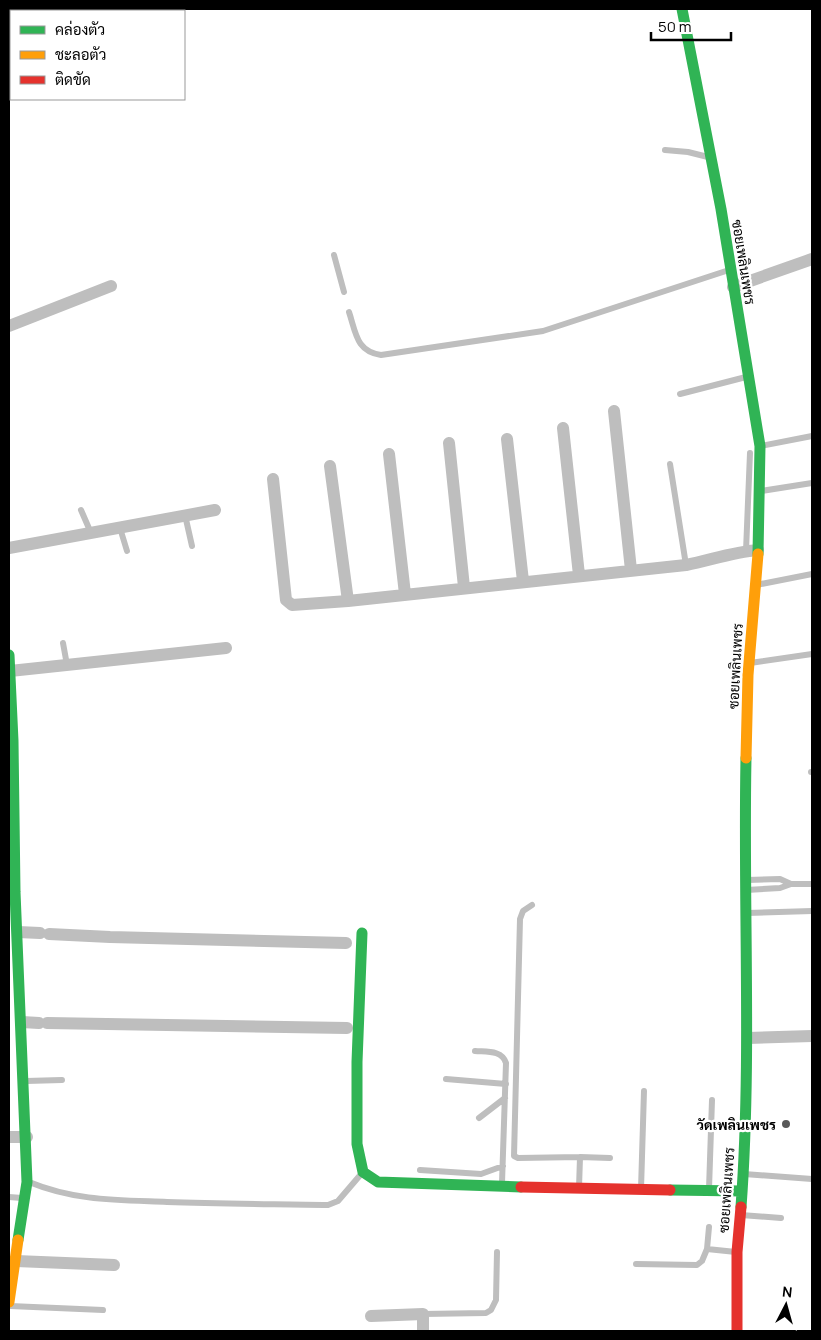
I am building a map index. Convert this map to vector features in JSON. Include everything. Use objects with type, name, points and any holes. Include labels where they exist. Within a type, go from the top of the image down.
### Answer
[{"type":"street","name":"ซอยเพลินเพชร","points":[[682,9],[748,376],[760,491],[754,553],[755,585],[749,663],[744,851],[748,1038],[743,1174],[737,1252],[737,1331]]},
{"type":"street","points":[[733,286],[812,259]]},
{"type":"street","points":[[9,326],[111,286]]},
{"type":"street","points":[[614,411],[631,570]]},
{"type":"street","points":[[564,428],[579,575]]},
{"type":"street","points":[[506,439],[523,581]]},
{"type":"street","points":[[449,443],[464,587]]},
{"type":"street","points":[[389,454],[405,594]]},
{"type":"street","points":[[330,466],[348,601]]},
{"type":"street","points":[[272,479],[288,603],[348,601],[464,587],[686,565],[721,559],[730,562],[754,553]]},
{"type":"street","points":[[9,548],[215,510]]},
{"type":"street","points":[[10,671],[226,648]]},
{"type":"street","points":[[9,655],[11,812],[24,1082],[19,1137],[27,1182],[23,1198],[9,1302]]},
{"type":"street","points":[[18,932],[110,937],[346,943]]},
{"type":"street","points":[[362,933],[356,1111],[357,1144],[363,1172],[378,1182],[501,1187],[742,1192]]},
{"type":"street","points":[[22,1022],[347,1028]]},
{"type":"street","points":[[748,1038],[812,1036]]},
{"type":"street","points":[[16,1261],[114,1266]]},
{"type":"street","points":[[371,1316],[423,1314],[423,1331]]},
{"type":"lane","points":[[665,150],[688,152],[710,158]]},
{"type":"lane","points":[[334,255],[344,292]]},
{"type":"lane","points":[[349,312],[359,342],[365,350],[381,355],[543,331],[730,270]]},
{"type":"lane","points":[[680,394],[748,376]]},
{"type":"lane","points":[[754,553],[755,450],[812,436]]},
{"type":"lane","points":[[670,464],[686,565]]},
{"type":"lane","points":[[760,491],[812,483]]},
{"type":"lane","points":[[80,510],[91,533]]},
{"type":"lane","points":[[185,515],[192,546]]},
{"type":"lane","points":[[120,528],[127,551]]},
{"type":"lane","points":[[755,585],[812,574]]},
{"type":"lane","points":[[63,643],[67,665]]},
{"type":"lane","points":[[749,663],[812,654]]},
{"type":"lane","points":[[745,885],[780,879],[791,884]]},
{"type":"lane","points":[[745,885],[780,888],[791,884],[812,884]]},
{"type":"lane","points":[[532,905],[523,911],[520,919],[514,1156],[518,1158],[610,1158]]},
{"type":"lane","points":[[746,913],[812,912]]},
{"type":"lane","points":[[475,1051],[499,1054],[504,1057],[506,1063],[501,1187]]},
{"type":"lane","points":[[446,1079],[506,1084]]},
{"type":"lane","points":[[24,1082],[62,1080]]},
{"type":"lane","points":[[641,1190],[644,1091]]},
{"type":"lane","points":[[479,1118],[505,1098]]},
{"type":"lane","points":[[709,1190],[712,1100]]},
{"type":"lane","points":[[579,1189],[580,1157]]},
{"type":"lane","points":[[420,1170],[481,1174],[503,1166]]},
{"type":"lane","points":[[27,1182],[54,1193],[98,1200],[328,1205],[338,1201],[363,1172]]},
{"type":"lane","points":[[743,1174],[812,1179]]},
{"type":"lane","points":[[9,1197],[23,1198]]},
{"type":"lane","points":[[740,1213],[781,1218]]},
{"type":"lane","points":[[636,1264],[697,1264],[702,1262],[707,1249],[708,1228]]},
{"type":"lane","points":[[9,1231],[18,1232]]},
{"type":"lane","points":[[707,1249],[737,1252]]},
{"type":"lane","points":[[423,1314],[486,1313],[491,1310],[496,1300],[497,1252]]},
{"type":"lane","points":[[9,1306],[103,1310]]},
{"type":"traffic: fast","points":[[682,9],[721,209],[760,446],[758,554]]},
{"type":"traffic: fast","points":[[9,655],[13,741],[15,892],[27,1182],[18,1240]]},
{"type":"traffic: fast","points":[[741,1207],[747,1039],[746,758]]},
{"type":"traffic: fast","points":[[362,933],[357,1062],[357,1144],[363,1172],[378,1182],[521,1187]]},
{"type":"traffic: fast","points":[[670,1190],[742,1191]]},
{"type":"traffic: slow","points":[[746,758],[748,675],[758,554]]},
{"type":"traffic: slow","points":[[9,1302],[18,1240]]},
{"type":"traffic: jam","points":[[521,1187],[670,1190]]},
{"type":"traffic: jam","points":[[737,1331],[737,1252],[741,1207]]},
{"type":"place","name":"วัดเพลินเพชร","points":[[786,1124]]}]
